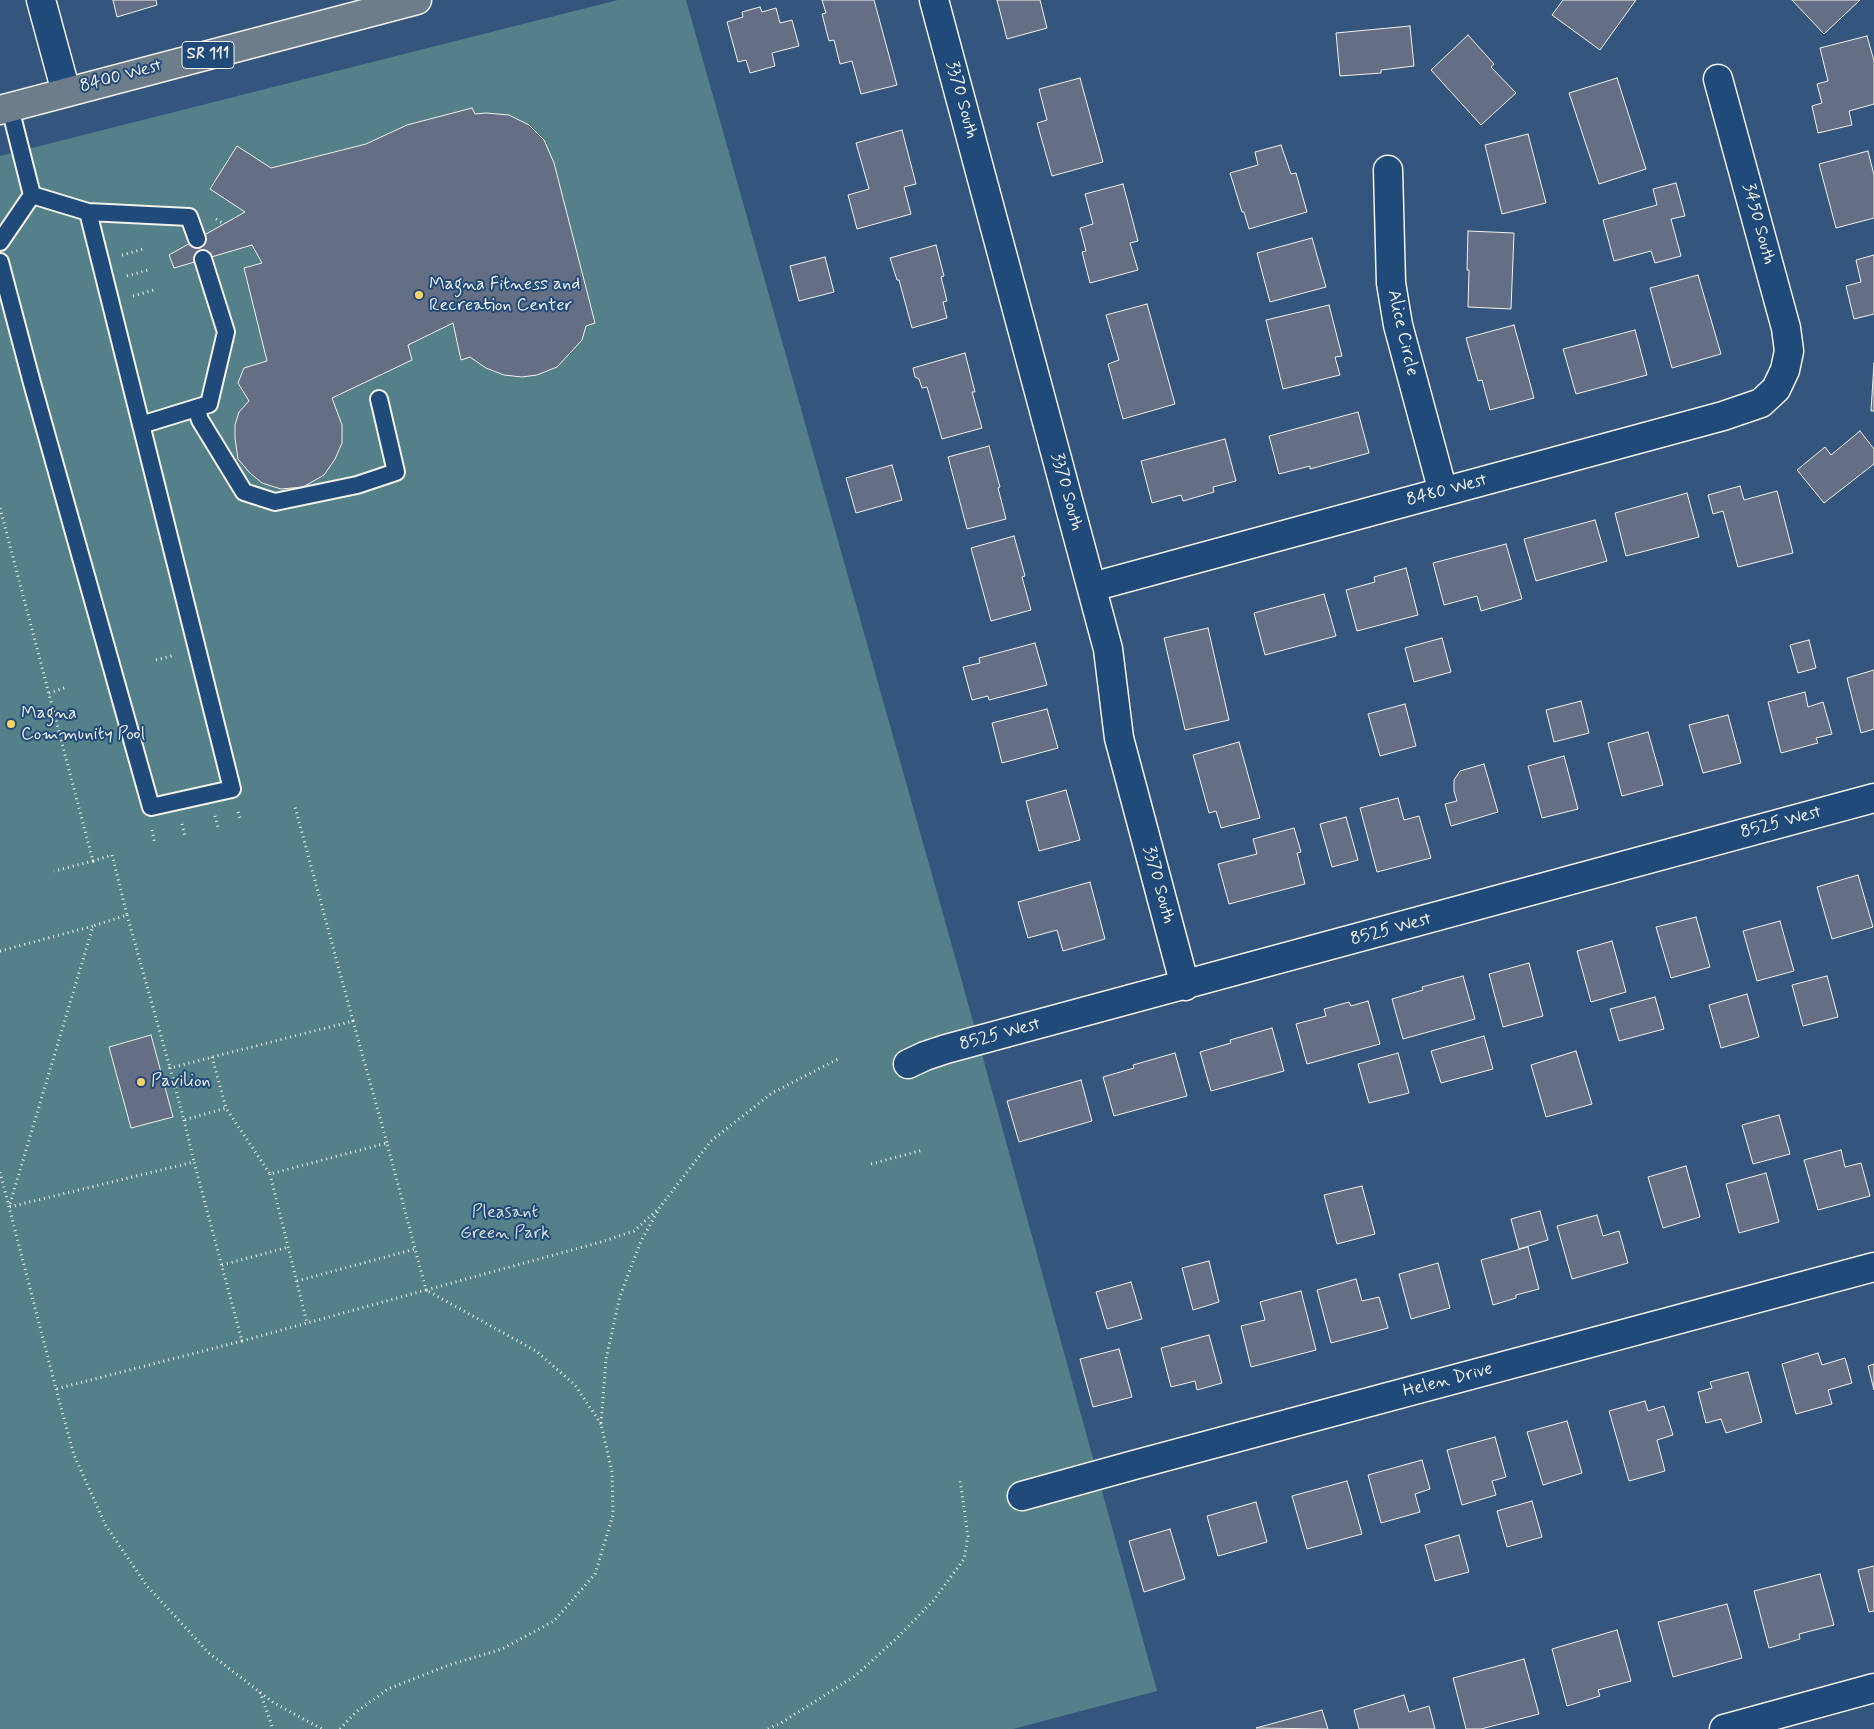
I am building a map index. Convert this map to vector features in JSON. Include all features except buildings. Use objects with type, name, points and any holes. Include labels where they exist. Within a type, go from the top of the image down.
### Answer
[{"type":"main road","name":"8400 West","points":[[5,109],[417,0]]},
{"type":"street","points":[[41,0],[66,92]]},
{"type":"street","name":"3370 South","points":[[934,0],[1108,648],[1119,738],[1184,986]]},
{"type":"street","name":"3450 South","points":[[1718,78],[1786,328],[1789,351],[1785,370]]},
{"type":"street","name":"Alice Circle","points":[[1388,170],[1391,283],[1398,324],[1443,492]]},
{"type":"street","name":"8480 West","points":[[1092,587],[1742,410],[1761,403],[1776,389],[1785,370]]},
{"type":"street","name":"8525 West","points":[[908,1064],[946,1050],[1874,798]]},
{"type":"street","name":"Helen Drive","points":[[1022,1496],[1874,1267]]},
{"type":"street","points":[[1724,1729],[1874,1688]]},
{"type":"lane","points":[[5,109],[32,194]]},
{"type":"lane","points":[[32,194],[88,212],[189,217],[197,239]]},
{"type":"lane","points":[[0,242],[32,194]]},
{"type":"lane","points":[[0,262],[151,807],[232,789],[88,212]]},
{"type":"lane","points":[[141,425],[209,404],[226,332],[203,259]]},
{"type":"lane","points":[[196,408],[200,420],[244,492],[275,502],[357,485],[396,472],[379,399]]},
{"type":"path","points":[[0,508],[93,861]]},
{"type":"path","points":[[48,693],[67,687]]},
{"type":"path","points":[[295,807],[426,1290],[536,1350],[575,1385],[601,1424]]},
{"type":"path","points":[[54,871],[112,855],[242,1341]]},
{"type":"path","points":[[0,951],[127,916]]},
{"type":"path","points":[[9,1207],[93,926]]},
{"type":"path","points":[[170,1068],[353,1021]]},
{"type":"path","points":[[212,1057],[226,1108],[270,1174],[307,1323]]},
{"type":"path","points":[[340,1729],[356,1712],[388,1690],[448,1665],[502,1649],[554,1621],[595,1574],[613,1515],[612,1472],[601,1424],[606,1358],[620,1296],[641,1241],[660,1208],[710,1141],[772,1093],[840,1058]]},
{"type":"path","points":[[184,1120],[226,1108]]},
{"type":"path","points":[[270,1174],[387,1143]]},
{"type":"path","points":[[871,1164],[923,1150]]},
{"type":"path","points":[[9,1207],[194,1162]]},
{"type":"path","points":[[0,1172],[74,1455],[106,1526],[147,1586],[208,1653],[274,1703],[322,1729]]},
{"type":"path","points":[[56,1389],[242,1341],[601,1242],[634,1231],[660,1208]]},
{"type":"path","points":[[222,1265],[289,1247]]},
{"type":"path","points":[[296,1281],[415,1249]]},
{"type":"path","points":[[768,1729],[781,1723],[855,1676],[933,1601],[964,1559],[968,1536],[960,1480]]},
{"type":"path","points":[[260,1692],[272,1729]]},
{"type":"green space","name":"Pleasant Green Park","points":[[618,0],[686,0],[961,978],[1157,1691],[1013,1729],[0,1729],[0,156]]},
{"type":"place","name":"Magna Fitness and Recreation Center","points":[[419,295]]},
{"type":"place","name":"Magna Community Pool","points":[[11,724]]},
{"type":"place","name":"Pavilion","points":[[141,1082]]}]
